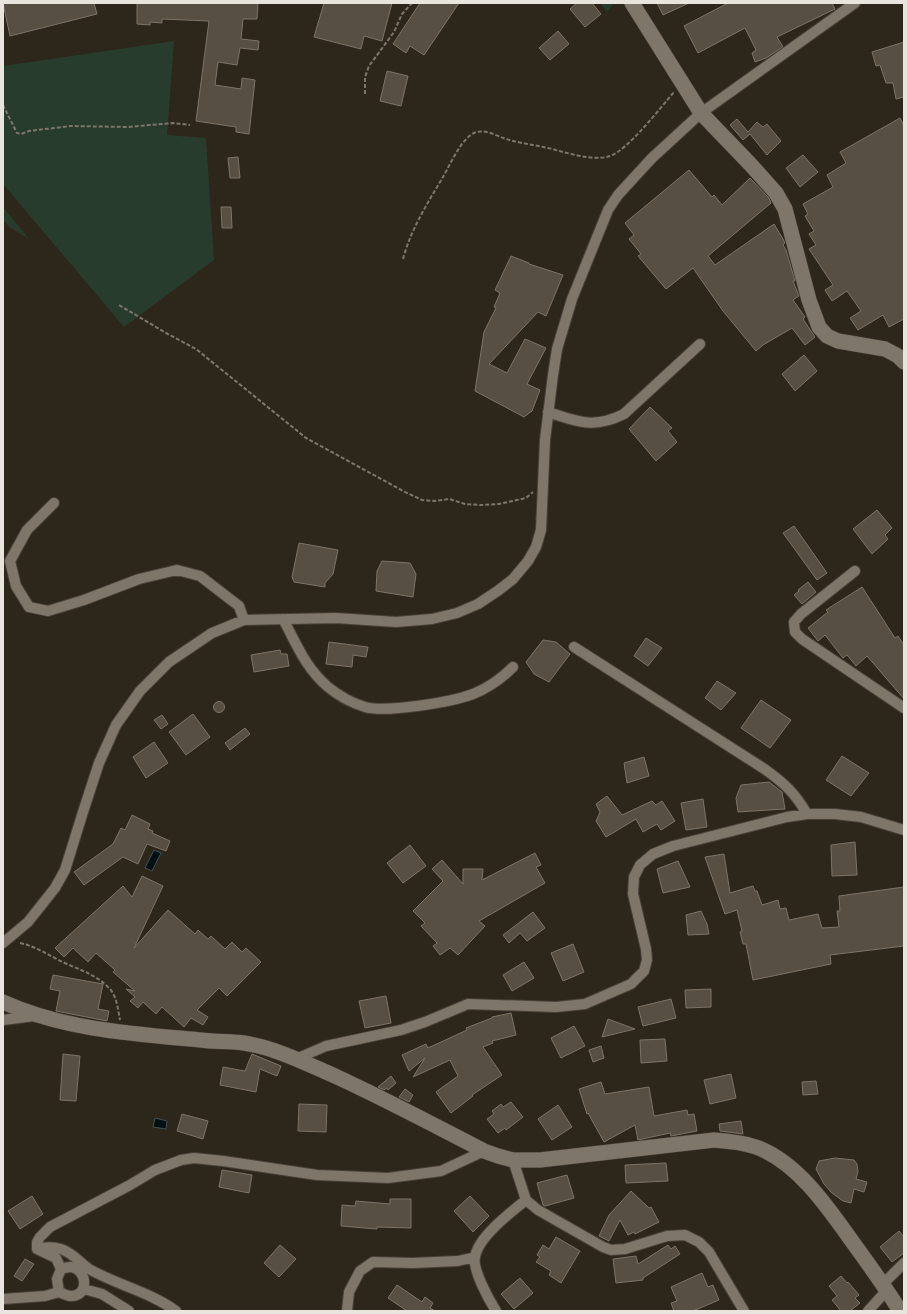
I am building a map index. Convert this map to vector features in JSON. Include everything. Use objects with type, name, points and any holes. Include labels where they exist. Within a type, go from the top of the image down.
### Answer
[{"type":"street","points":[[632,3],[701,113],[776,193],[785,209],[809,300],[819,326],[827,336],[838,341],[884,349],[898,356],[904,362]]},
{"type":"street","points":[[3,943],[32,916],[55,888],[65,870],[99,763],[116,725],[140,691],[169,662],[212,633],[244,620],[336,618],[396,622],[432,619],[457,613],[478,604],[513,579],[528,561],[536,546],[541,530],[545,440],[557,349],[572,299],[608,210],[629,182],[652,158],[701,113],[855,3]]},
{"type":"street","points":[[548,412],[586,423],[610,421],[624,414],[700,344]]},
{"type":"street","points":[[54,503],[27,530],[10,561],[16,586],[29,607],[48,611],[84,600],[140,579],[177,570],[200,576],[239,606],[244,620]]},
{"type":"street","points":[[855,571],[801,614],[794,622],[794,632],[802,639],[904,708]]},
{"type":"street","points":[[283,619],[303,659],[316,674],[329,687],[345,698],[366,707],[406,707],[472,694],[484,689],[504,676],[513,667]]},
{"type":"street","points":[[574,647],[766,770],[791,790],[808,814]]},
{"type":"street","points":[[296,1059],[326,1046],[401,1030],[425,1022],[468,1004],[556,1007],[585,1004],[620,989],[637,979],[644,971],[647,960],[646,949],[633,894],[634,878],[640,865],[654,854],[673,846],[787,817],[808,814],[861,816],[904,830]]},
{"type":"street","points":[[3,1002],[36,1016],[72,1025],[140,1034],[244,1044],[265,1048],[296,1059],[375,1095],[484,1151],[513,1160],[540,1160],[714,1140],[734,1141],[757,1147],[788,1166],[810,1187],[885,1287],[900,1311]]},
{"type":"street","points":[[3,1020],[36,1016]]},
{"type":"street","points":[[37,1249],[37,1242],[44,1231],[50,1227],[130,1185],[155,1170],[181,1160],[194,1158],[223,1161],[317,1175],[388,1178],[441,1171],[484,1151]]},
{"type":"street","points":[[513,1160],[526,1200],[538,1210],[578,1234],[611,1250],[625,1249],[667,1236],[685,1235],[698,1242],[709,1252],[744,1311]]},
{"type":"street","points":[[496,1311],[488,1298],[476,1267],[474,1257],[481,1243],[499,1222],[526,1200]]},
{"type":"street","points":[[37,1249],[54,1248],[71,1254],[89,1268],[126,1287],[162,1301],[176,1311]]},
{"type":"street","points":[[37,1249],[56,1258],[61,1269],[57,1279],[59,1292]]},
{"type":"street","points":[[347,1311],[349,1292],[360,1271],[373,1262],[413,1263],[458,1261],[474,1257]]},
{"type":"street","points":[[868,1311],[904,1263]]},
{"type":"street","points":[[3,1298],[45,1296],[59,1292],[71,1296],[80,1293],[84,1289],[85,1281],[81,1272],[72,1267],[61,1269]]},
{"type":"street","points":[[84,1289],[102,1294],[129,1311]]},
{"type":"path","points":[[365,94],[365,77],[369,66],[394,32],[402,14],[412,3]]},
{"type":"path","points":[[403,259],[408,241],[423,211],[463,143],[474,133],[488,132],[506,139],[574,154],[598,158],[610,156],[636,135],[682,84]]},
{"type":"path","points":[[3,105],[17,133],[21,134],[29,131],[71,126],[120,127],[173,123],[190,125]]},
{"type":"path","points":[[119,305],[196,349],[306,438],[422,500],[435,501],[449,499],[466,504],[498,504],[526,498],[543,484]]},
{"type":"path","points":[[18,942],[32,946],[68,964],[86,971],[100,980],[111,990],[117,1004],[121,1025],[118,1031]]},
{"type":"green space","points":[[600,3],[614,3],[607,12]]},
{"type":"green space","points":[[174,41],[167,135],[206,138],[214,260],[124,327],[3,184],[3,66]]},
{"type":"green space","points":[[3,207],[29,239],[11,228],[3,221]]},
{"type":"shaded area","points":[[154,850],[161,853],[152,871],[145,868]]},
{"type":"shaded area","points":[[155,1118],[167,1121],[166,1129],[153,1127]]},
{"type":"building","points":[[3,3],[94,3],[97,14],[10,36]]},
{"type":"building","points":[[137,3],[258,3],[257,19],[243,19],[241,39],[259,41],[258,50],[240,48],[237,65],[218,62],[215,85],[241,89],[242,78],[255,80],[249,134],[236,132],[236,127],[196,121],[209,21],[162,19],[162,23],[150,22],[150,25],[137,24]]},
{"type":"building","points":[[324,3],[392,3],[382,41],[364,36],[361,49],[314,37]]},
{"type":"building","points":[[420,3],[459,3],[424,55],[410,46],[406,53],[393,44]]},
{"type":"building","points":[[577,3],[592,3],[601,14],[585,27],[570,9]]},
{"type":"building","points":[[657,3],[689,3],[663,15]]},
{"type":"building","points":[[728,3],[832,3],[835,9],[777,37],[783,47],[766,58],[755,62],[752,53],[756,50],[745,28],[698,53],[684,26]]},
{"type":"building","points":[[558,31],[569,44],[550,60],[539,48]]},
{"type":"building","points":[[904,42],[904,97],[896,99],[893,83],[886,83],[880,65],[876,66],[872,52]]},
{"type":"building","points":[[387,71],[408,76],[401,106],[380,101]]},
{"type":"building","points":[[900,118],[904,126],[904,319],[889,327],[883,315],[858,330],[850,318],[861,311],[847,291],[832,301],[825,290],[833,285],[809,249],[816,245],[809,234],[814,231],[805,216],[808,214],[803,204],[833,187],[827,175],[846,163],[840,152]]},
{"type":"building","points":[[737,119],[748,132],[757,122],[763,127],[767,124],[781,141],[767,155],[750,134],[743,140],[730,125]]},
{"type":"building","points":[[803,155],[818,172],[800,187],[786,168]]},
{"type":"building","points":[[238,157],[240,178],[230,178],[228,158]]},
{"type":"building","points":[[689,170],[712,197],[714,195],[722,205],[750,178],[769,198],[771,203],[708,256],[715,265],[774,224],[785,243],[783,245],[786,250],[795,281],[793,281],[799,296],[793,300],[805,317],[803,319],[815,337],[805,345],[792,328],[763,345],[756,351],[723,311],[693,268],[666,289],[638,256],[641,254],[629,239],[634,235],[625,223]]},
{"type":"building","points":[[221,207],[231,207],[232,228],[222,228]]},
{"type":"building","points":[[511,256],[529,264],[563,275],[546,316],[538,312],[489,364],[507,373],[525,339],[546,348],[527,384],[540,390],[532,411],[524,417],[475,391],[484,332],[496,308],[494,307],[500,293],[495,290]]},
{"type":"building","points":[[804,355],[817,371],[795,391],[782,374]]},
{"type":"building","points":[[650,407],[672,428],[668,431],[677,442],[656,461],[629,429]]},
{"type":"building","points":[[877,510],[892,528],[885,535],[888,539],[872,554],[853,529]]},
{"type":"building","points":[[794,526],[827,573],[817,580],[783,533]]},
{"type":"building","points":[[299,543],[338,550],[333,574],[325,583],[325,587],[294,582],[292,577]]},
{"type":"building","points":[[382,561],[410,563],[416,574],[413,597],[376,591],[377,571]]},
{"type":"building","points":[[808,582],[816,592],[802,604],[794,595]]},
{"type":"building","points":[[862,587],[895,638],[898,636],[904,645],[904,699],[867,656],[856,666],[847,655],[843,658],[825,635],[818,641],[808,628],[828,612],[826,610]]},
{"type":"building","points":[[646,638],[662,648],[648,666],[634,656]]},
{"type":"building","points":[[543,640],[556,642],[570,654],[549,682],[534,674],[526,662]]},
{"type":"building","points":[[329,642],[368,647],[366,657],[353,655],[352,667],[326,664]]},
{"type":"building","points":[[280,650],[281,654],[287,654],[289,666],[254,672],[251,655]]},
{"type":"building","points":[[717,681],[736,693],[721,710],[705,698]]},
{"type":"building","points":[[761,700],[791,720],[770,748],[741,728]]},
{"type":"building","points":[[217,702],[221,702],[223,703],[223,711],[217,712],[214,709],[214,705]]},
{"type":"building","points":[[193,714],[210,737],[186,755],[169,732]]},
{"type":"building","points":[[162,715],[168,724],[161,729],[154,720]]},
{"type":"building","points":[[245,728],[250,734],[230,750],[225,743]]},
{"type":"building","points":[[154,742],[168,763],[146,778],[133,757]]},
{"type":"building","points":[[842,756],[869,773],[851,796],[826,780]]},
{"type":"building","points":[[644,757],[649,776],[627,783],[624,763]]},
{"type":"building","points":[[769,782],[782,792],[785,809],[738,812],[736,798],[741,785]]},
{"type":"building","points":[[607,796],[622,815],[652,801],[656,805],[662,801],[675,821],[661,830],[657,824],[643,832],[636,819],[606,837],[596,821],[600,812],[596,804]]},
{"type":"building","points":[[703,799],[707,827],[686,830],[681,803]]},
{"type":"building","points":[[132,815],[150,824],[148,829],[153,831],[152,833],[170,841],[166,851],[147,844],[138,864],[123,857],[84,885],[74,872],[113,844],[121,828],[125,830]]},
{"type":"building","points":[[855,842],[857,875],[832,876],[831,845]]},
{"type":"building","points":[[410,845],[426,866],[403,883],[387,863]]},
{"type":"building","points":[[535,853],[541,865],[536,867],[545,883],[479,921],[485,926],[458,955],[450,948],[440,955],[433,946],[437,943],[421,926],[425,923],[413,911],[443,881],[432,869],[442,860],[463,884],[463,869],[483,869],[482,880]]},
{"type":"building","points":[[724,854],[730,893],[753,886],[755,891],[757,891],[762,905],[778,900],[780,909],[786,908],[789,920],[818,914],[822,928],[839,927],[837,911],[840,911],[839,896],[904,887],[904,946],[830,955],[831,964],[753,980],[746,944],[743,944],[740,932],[742,931],[737,910],[725,914],[705,857]]},
{"type":"building","points":[[678,861],[690,887],[663,893],[657,869]]},
{"type":"building","points":[[142,876],[163,886],[134,948],[168,910],[195,934],[198,930],[208,939],[211,936],[225,949],[232,942],[242,952],[246,948],[261,962],[227,996],[219,988],[197,1010],[208,1017],[203,1025],[191,1018],[184,1027],[162,1007],[156,1014],[143,1002],[138,1008],[130,1001],[135,997],[126,989],[135,991],[113,972],[115,970],[96,953],[88,962],[73,948],[64,957],[55,948],[123,886],[132,897]]},
{"type":"building","points":[[701,911],[707,924],[709,934],[688,935],[686,915]]},
{"type":"building","points":[[533,912],[545,928],[527,941],[520,933],[509,943],[503,935]]},
{"type":"building","points":[[573,944],[584,972],[563,981],[551,953]]},
{"type":"building","points":[[524,962],[534,978],[512,991],[503,975]]},
{"type":"building","points":[[53,975],[103,984],[98,1009],[109,1011],[107,1021],[56,1011],[60,991],[50,989]]},
{"type":"building","points":[[711,989],[711,1007],[686,1008],[685,990]]},
{"type":"building","points":[[386,996],[391,1023],[365,1028],[359,1001]]},
{"type":"building","points":[[671,999],[676,1018],[643,1026],[638,1007]]},
{"type":"building","points":[[511,1013],[516,1035],[492,1041],[493,1043],[483,1047],[502,1075],[472,1095],[473,1096],[451,1113],[436,1092],[458,1076],[450,1060],[413,1077],[425,1058],[409,1071],[402,1055],[426,1044],[428,1048],[467,1030],[466,1028],[492,1017]]},
{"type":"building","points":[[608,1019],[635,1029],[602,1037]]},
{"type":"building","points":[[574,1026],[585,1046],[561,1058],[551,1038]]},
{"type":"building","points":[[665,1039],[667,1061],[641,1063],[640,1040]]},
{"type":"building","points":[[601,1046],[604,1058],[593,1062],[589,1050]]},
{"type":"building","points":[[63,1054],[80,1056],[76,1101],[60,1100]]},
{"type":"building","points":[[252,1054],[281,1066],[277,1076],[260,1069],[256,1092],[220,1085],[223,1067],[245,1071]]},
{"type":"building","points":[[731,1074],[736,1098],[710,1104],[704,1080]]},
{"type":"building","points":[[391,1076],[396,1083],[388,1090],[387,1088],[384,1090],[378,1087]]},
{"type":"building","points":[[816,1081],[818,1094],[803,1095],[802,1082]]},
{"type":"building","points":[[601,1082],[605,1094],[649,1087],[654,1116],[687,1110],[688,1115],[694,1114],[697,1131],[671,1136],[670,1133],[638,1140],[635,1125],[604,1142],[588,1113],[587,1114],[579,1089]]},
{"type":"building","points":[[405,1089],[413,1095],[409,1102],[399,1097]]},
{"type":"building","points":[[511,1102],[523,1117],[506,1130],[505,1128],[498,1133],[487,1119],[494,1114],[492,1111],[501,1104],[503,1107]]},
{"type":"building","points":[[299,1104],[327,1105],[326,1132],[298,1131]]},
{"type":"building","points":[[558,1105],[572,1127],[552,1140],[538,1119]]},
{"type":"building","points":[[182,1114],[208,1121],[203,1139],[177,1131]]},
{"type":"building","points":[[741,1121],[743,1134],[720,1131],[719,1124]]},
{"type":"building","points":[[835,1158],[854,1160],[857,1164],[858,1172],[856,1179],[867,1182],[864,1192],[854,1189],[851,1203],[843,1201],[832,1193],[824,1184],[816,1169],[819,1161]]},
{"type":"building","points":[[666,1163],[668,1181],[626,1183],[625,1165]]},
{"type":"building","points":[[222,1170],[252,1175],[249,1193],[219,1187]]},
{"type":"building","points":[[567,1175],[574,1198],[545,1206],[543,1205],[537,1183]]},
{"type":"building","points":[[631,1191],[649,1208],[651,1207],[659,1222],[635,1234],[634,1232],[628,1235],[620,1220],[609,1241],[599,1236],[609,1215]]},
{"type":"building","points":[[32,1196],[43,1214],[20,1229],[8,1211]]},
{"type":"building","points":[[470,1196],[489,1216],[473,1232],[454,1211]]},
{"type":"building","points":[[390,1199],[411,1199],[411,1228],[377,1227],[377,1229],[341,1226],[342,1205],[355,1206],[356,1201],[390,1204]]},
{"type":"building","points":[[899,1231],[904,1237],[904,1253],[892,1262],[880,1247]]},
{"type":"building","points":[[556,1237],[580,1251],[561,1283],[549,1275],[551,1271],[536,1262],[540,1257],[537,1255],[543,1245],[549,1249]]},
{"type":"building","points":[[280,1245],[296,1259],[279,1277],[264,1263]]},
{"type":"building","points":[[668,1245],[671,1249],[675,1246],[680,1254],[643,1278],[643,1280],[616,1283],[613,1259],[636,1256],[638,1264]]},
{"type":"building","points":[[25,1259],[34,1264],[22,1281],[14,1276]]},
{"type":"building","points":[[702,1273],[708,1287],[713,1285],[719,1300],[693,1311],[674,1311],[671,1303],[677,1301],[671,1287]]},
{"type":"building","points":[[841,1276],[859,1295],[855,1298],[860,1303],[850,1311],[841,1311],[832,1300],[837,1296],[829,1286]]},
{"type":"building","points":[[520,1278],[533,1293],[514,1309],[501,1294]]},
{"type":"building","points":[[397,1285],[422,1302],[425,1297],[433,1303],[430,1308],[435,1311],[407,1311],[388,1298]]}]
